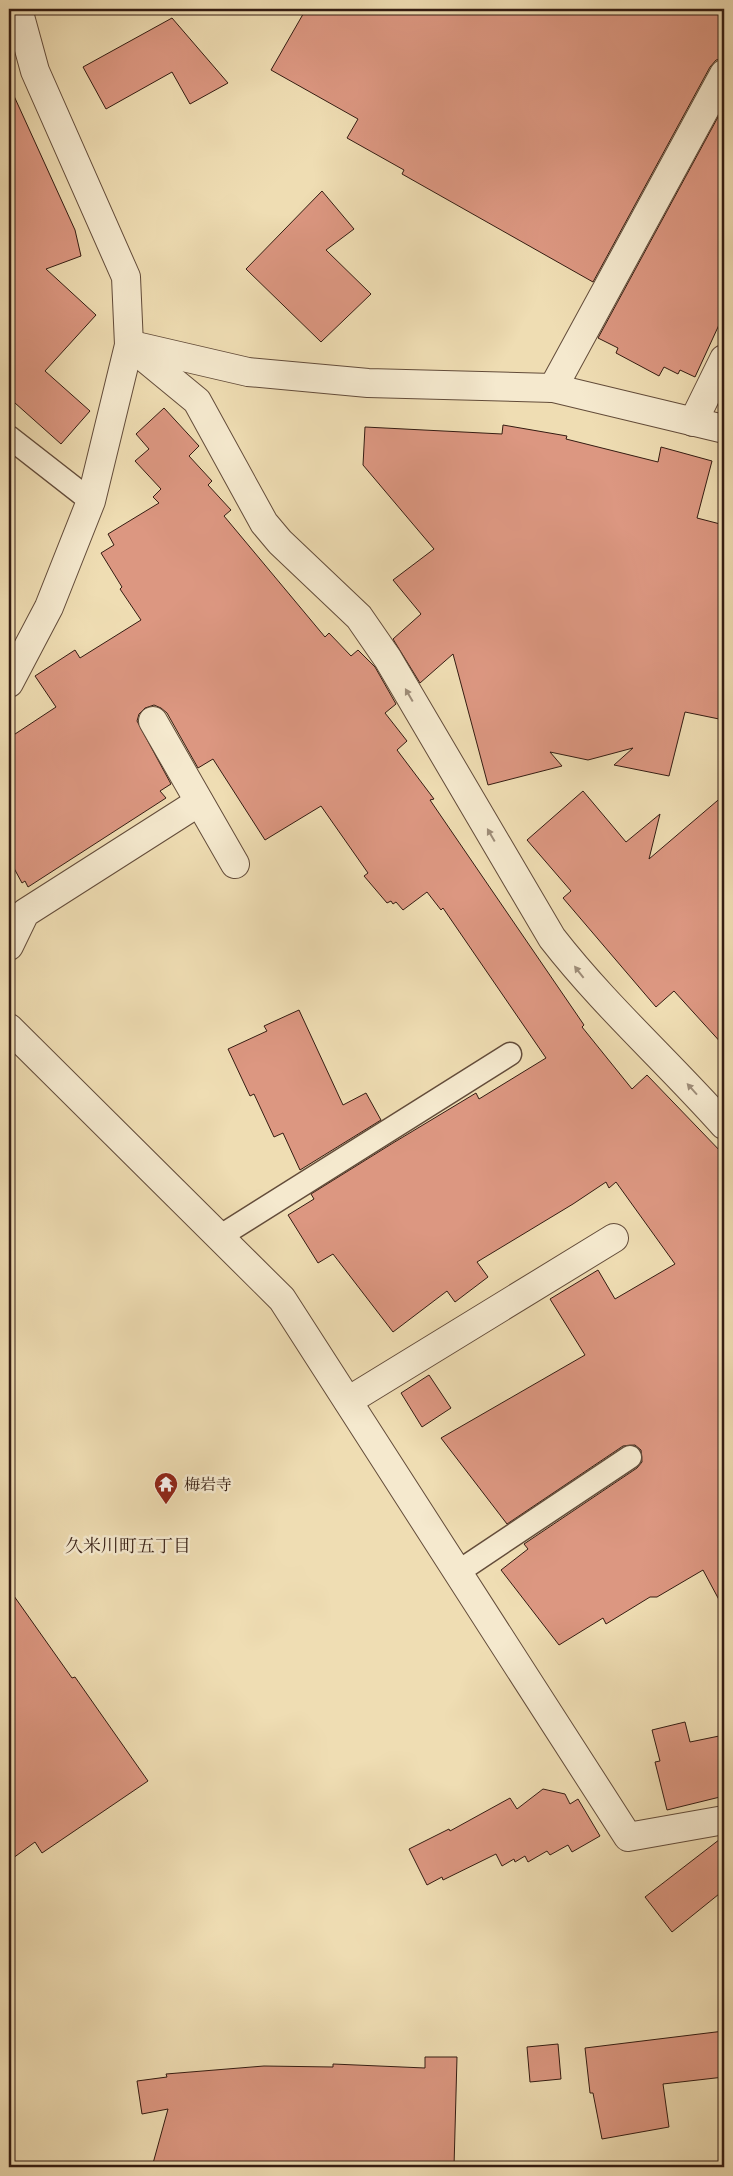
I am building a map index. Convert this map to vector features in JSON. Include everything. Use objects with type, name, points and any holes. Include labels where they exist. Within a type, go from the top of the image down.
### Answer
[{"type":"street","points":[[9,683],[49,606],[91,502],[129,345],[126,277],[35,70],[18,9]]},
{"type":"street","points":[[553,388],[724,74]]},
{"type":"street","points":[[129,345],[248,372],[368,383],[553,388],[724,429]]},
{"type":"street","points":[[129,345],[197,401],[264,523],[280,542],[359,617],[388,659],[552,938],[584,979],[686,1082],[724,1125]]},
{"type":"street","points":[[693,422],[724,359]]},
{"type":"street","points":[[153,721],[235,864]]},
{"type":"street","points":[[9,946],[26,913],[199,802]]},
{"type":"street","points":[[9,1028],[282,1299],[628,1837],[724,1820]]},
{"type":"street","points":[[348,1401],[614,1238]]},
{"type":"lane","points":[[9,437],[91,502]]},
{"type":"lane","points":[[219,1237],[510,1054]]},
{"type":"lane","points":[[458,1572],[630,1457]]},
{"type":"building","points":[[306,9],[724,9],[724,58],[716,60],[710,67],[593,282],[402,174],[404,170],[347,138],[358,119],[271,70]]},
{"type":"building","points":[[172,18],[228,83],[190,104],[172,72],[106,109],[83,67]]},
{"type":"building","points":[[9,85],[75,230],[81,256],[46,269],[96,315],[45,371],[90,411],[61,444],[15,403],[9,410]]},
{"type":"building","points":[[724,106],[724,314],[695,377],[680,370],[678,374],[664,367],[659,376],[616,353],[618,348],[598,338]]},
{"type":"building","points":[[322,191],[354,229],[326,250],[371,294],[321,342],[246,269]]},
{"type":"building","points":[[164,408],[199,446],[189,456],[212,481],[208,485],[231,510],[224,516],[325,637],[329,633],[351,656],[358,650],[375,667],[396,704],[385,713],[407,741],[397,750],[434,799],[430,800],[584,1025],[582,1027],[632,1089],[647,1075],[724,1155],[724,1609],[703,1570],[657,1597],[650,1597],[606,1624],[603,1618],[559,1645],[501,1570],[528,1549],[524,1544],[637,1468],[642,1462],[641,1450],[635,1445],[623,1446],[507,1524],[441,1438],[585,1355],[550,1299],[598,1270],[615,1299],[675,1264],[616,1182],[609,1188],[606,1182],[477,1262],[488,1277],[455,1302],[447,1291],[393,1332],[333,1254],[318,1263],[288,1215],[314,1199],[311,1194],[393,1143],[476,1093],[479,1099],[546,1058],[443,908],[441,910],[427,892],[403,910],[396,902],[393,904],[391,901],[387,903],[364,876],[368,873],[321,806],[265,840],[213,759],[198,768],[167,713],[154,705],[145,708],[139,714],[137,721],[171,784],[160,791],[166,798],[28,887],[25,881],[22,883],[9,859],[9,738],[56,707],[35,676],[75,650],[80,658],[141,620],[120,589],[122,587],[101,553],[114,545],[108,534],[159,503],[153,497],[161,489],[135,461],[149,449],[136,434]]},
{"type":"building","points":[[503,425],[567,436],[566,439],[658,462],[661,447],[712,461],[697,518],[724,525],[724,720],[685,712],[669,776],[614,765],[633,748],[588,760],[550,752],[562,766],[488,785],[453,654],[420,683],[393,639],[421,614],[393,580],[434,549],[363,465],[365,427],[502,434]]},
{"type":"building","points":[[583,791],[626,842],[660,814],[649,859],[724,795],[724,1046],[674,991],[656,1007],[563,898],[571,891],[527,840]]},
{"type":"building","points":[[299,1010],[343,1105],[366,1093],[381,1120],[300,1170],[283,1133],[274,1137],[254,1094],[250,1096],[228,1049],[267,1031],[264,1026]]},
{"type":"building","points":[[429,1375],[451,1408],[422,1427],[401,1393]]},
{"type":"building","points":[[9,1589],[72,1678],[75,1677],[148,1781],[42,1853],[35,1842],[9,1861]]},
{"type":"building","points":[[685,1722],[690,1742],[724,1735],[724,1796],[667,1810],[655,1762],[660,1761],[652,1730]]},
{"type":"building","points":[[543,1789],[565,1794],[570,1804],[578,1799],[600,1836],[572,1852],[568,1845],[550,1855],[547,1851],[528,1862],[525,1856],[515,1862],[514,1859],[502,1866],[496,1854],[443,1880],[442,1877],[427,1885],[409,1849],[449,1829],[450,1831],[510,1798],[517,1809]]},
{"type":"building","points":[[724,1836],[724,1890],[672,1932],[645,1897]]},
{"type":"building","points":[[724,2031],[724,2077],[663,2084],[669,2127],[602,2139],[593,2093],[590,2093],[585,2048]]},
{"type":"building","points":[[558,2044],[561,2079],[530,2082],[527,2047]]},
{"type":"building","points":[[425,2057],[457,2057],[454,2167],[152,2167],[168,2109],[142,2114],[137,2081],[167,2077],[166,2074],[264,2066],[333,2067],[333,2064],[425,2068]]},
{"type":"place","name":"梅岩寺","points":[[166,1505]]},
{"type":"district","name":"久米川町五丁目","points":[[128,1545]]}]
